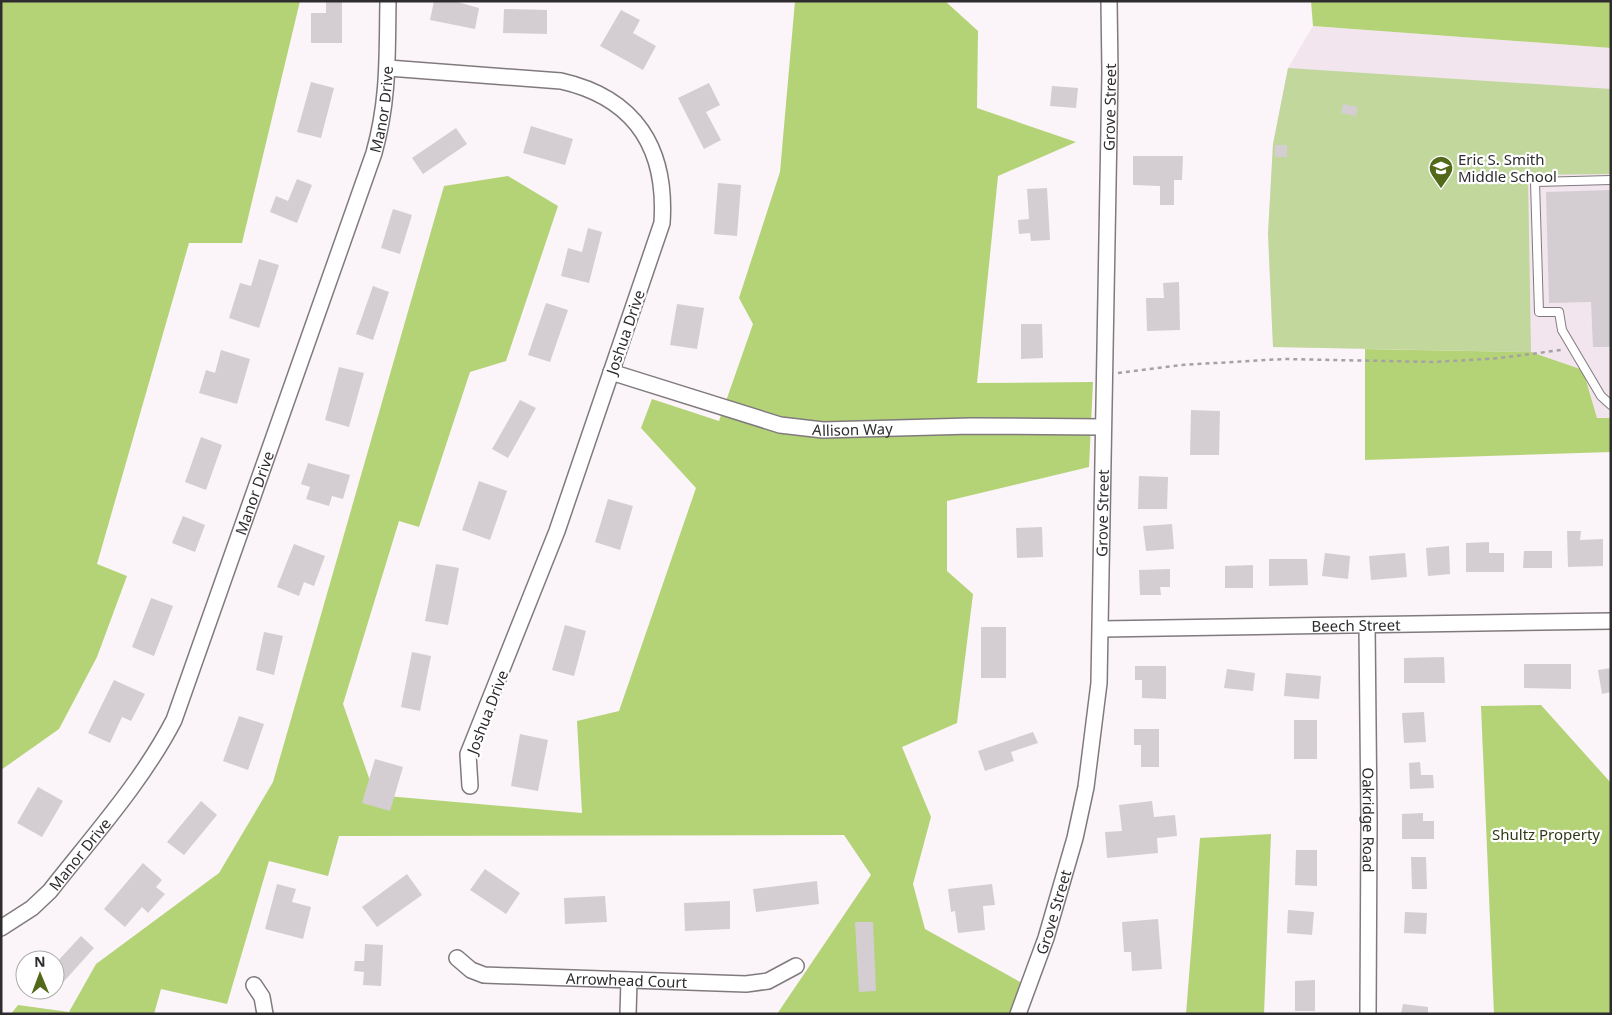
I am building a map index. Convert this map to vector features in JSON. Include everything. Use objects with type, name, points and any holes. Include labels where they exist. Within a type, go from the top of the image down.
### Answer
[{"type":"street","name":"Manor Drive","points":[[1,928],[32,908],[50,891],[145,768],[174,720],[374,153],[385,101],[388,68],[388,1]]},
{"type":"street","name":"Grove Street","points":[[1018,1014],[1052,921],[1076,838],[1094,735],[1102,630],[1103,427],[1110,72],[1109,1]]},
{"type":"street","name":"Joshua Drive","points":[[388,68],[561,80],[580,85],[617,105],[631,118],[644,135],[654,152],[661,174],[664,195],[662,223],[557,531],[468,754],[470,786]]},
{"type":"street","name":"Allison Way","points":[[611,372],[780,426],[823,430],[971,426],[1103,427]]},
{"type":"street","name":"Beech Street","points":[[1102,630],[1611,621]]},
{"type":"street","name":"Oakridge Road","points":[[1367,625],[1368,1014]]},
{"type":"street","name":"Arrowhead Court","points":[[457,958],[471,970],[484,974],[753,984],[783,975],[796,966]]},
{"type":"street","points":[[628,1014],[629,980]]},
{"type":"street","points":[[254,985],[262,997],[265,1014]]},
{"type":"lane","points":[[1611,180],[1535,182],[1539,312],[1559,312],[1562,330],[1601,396],[1611,405]]},
{"type":"path","points":[[1104,373],[1284,358],[1435,362],[1500,358],[1573,348]]},
{"type":"shaded area","name":"Eric S. Smith Middle School","points":[[1313,26],[1611,48],[1611,418],[1597,418],[1583,370],[1531,352],[1273,347],[1268,234],[1273,144],[1288,68]]},
{"type":"green space","points":[[1,1],[300,1],[242,243],[189,243],[97,564],[127,576],[97,657],[59,729],[1,770]]},
{"type":"green space","points":[[795,1],[945,1],[978,31],[977,108],[1076,142],[998,176],[977,383],[1093,382],[1089,467],[947,501],[947,571],[973,594],[957,723],[902,747],[931,817],[913,884],[925,929],[1029,987],[1018,1014],[777,1014],[871,875],[844,835],[339,836],[328,876],[269,861],[227,1004],[161,989],[154,1014],[11,1014],[18,1005],[69,1012],[96,964],[219,873],[273,782],[444,186],[508,176],[558,206],[506,361],[470,372],[419,527],[399,521],[343,704],[375,795],[582,813],[577,721],[619,711],[696,488],[641,428],[652,399],[719,421],[753,324],[739,298],[780,172]]},
{"type":"green space","points":[[1311,1],[1611,1],[1611,48],[1313,26]]},
{"type":"green space","name":"Eric S. Smith Middle School","points":[[1288,68],[1611,89],[1611,174],[1528,175],[1531,352],[1273,347],[1268,234],[1273,144]]},
{"type":"green space","points":[[1365,349],[1531,352],[1583,370],[1597,418],[1611,418],[1611,452],[1365,460]]},
{"type":"green space","name":"Shultz Property","points":[[1541,705],[1611,783],[1611,1014],[1494,1014],[1481,706]]},
{"type":"green space","points":[[1271,834],[1264,1014],[1186,1014],[1200,838]]},
{"type":"building","points":[[326,1],[342,1],[342,43],[311,43],[311,13],[326,13]]},
{"type":"building","points":[[434,1],[454,1],[479,8],[475,29],[430,20]]},
{"type":"building","points":[[504,9],[547,10],[547,34],[503,33]]},
{"type":"building","points":[[621,10],[640,20],[633,33],[656,46],[643,70],[600,46]]},
{"type":"building","points":[[311,82],[334,88],[321,138],[297,132]]},
{"type":"building","points":[[709,83],[720,105],[706,112],[721,140],[704,149],[678,98]]},
{"type":"building","points":[[1052,86],[1078,88],[1076,108],[1050,106]]},
{"type":"building","points":[[1343,104],[1358,107],[1356,116],[1341,113]]},
{"type":"building","points":[[531,126],[573,139],[565,165],[523,153]]},
{"type":"building","points":[[456,128],[467,144],[423,174],[412,158]]},
{"type":"building","points":[[1275,145],[1287,145],[1287,157],[1275,157]]},
{"type":"building","points":[[1133,156],[1183,156],[1182,180],[1174,180],[1174,205],[1160,205],[1160,186],[1133,185]]},
{"type":"building","points":[[297,179],[312,185],[297,223],[270,212],[276,196],[288,201]]},
{"type":"building","points":[[718,183],[741,185],[737,236],[714,234]]},
{"type":"building","points":[[1047,188],[1050,240],[1031,241],[1030,233],[1019,234],[1018,220],[1029,219],[1027,189]]},
{"type":"building","points":[[1611,190],[1611,347],[1593,347],[1591,302],[1549,303],[1546,192]]},
{"type":"building","points":[[393,209],[412,215],[400,254],[381,248]]},
{"type":"building","points":[[588,228],[602,232],[589,283],[561,276],[568,248],[582,252]]},
{"type":"building","points":[[259,259],[279,265],[259,328],[229,318],[240,283],[251,286]]},
{"type":"building","points":[[1179,282],[1180,330],[1147,331],[1146,298],[1164,298],[1163,283]]},
{"type":"building","points":[[373,286],[389,292],[373,340],[356,334]]},
{"type":"building","points":[[546,303],[568,310],[550,362],[528,355]]},
{"type":"building","points":[[677,304],[704,308],[697,349],[670,345]]},
{"type":"building","points":[[1021,324],[1042,324],[1043,358],[1021,359]]},
{"type":"building","points":[[221,350],[250,359],[237,404],[199,393],[206,370],[215,373]]},
{"type":"building","points":[[339,367],[364,373],[349,427],[325,420]]},
{"type":"building","points":[[520,400],[536,408],[508,458],[492,449]]},
{"type":"building","points":[[1191,410],[1220,411],[1219,455],[1190,455]]},
{"type":"building","points":[[201,437],[222,445],[206,490],[185,482]]},
{"type":"building","points":[[308,463],[350,475],[343,499],[332,496],[329,506],[306,499],[310,487],[301,484]]},
{"type":"building","points":[[1139,476],[1168,477],[1167,509],[1138,509]]},
{"type":"building","points":[[479,481],[507,491],[490,540],[462,530]]},
{"type":"building","points":[[608,499],[633,506],[620,550],[595,542]]},
{"type":"building","points":[[183,516],[205,525],[195,552],[172,543]]},
{"type":"building","points":[[1172,524],[1174,549],[1146,551],[1143,526]]},
{"type":"building","points":[[1042,527],[1043,557],[1017,558],[1016,528]]},
{"type":"building","points":[[1567,531],[1581,531],[1580,540],[1603,539],[1603,566],[1568,567]]},
{"type":"building","points":[[1489,542],[1489,553],[1504,553],[1504,572],[1466,572],[1466,543]]},
{"type":"building","points":[[294,544],[325,556],[314,586],[304,582],[299,596],[277,587]]},
{"type":"building","points":[[1449,546],[1450,574],[1428,576],[1426,548]]},
{"type":"building","points":[[1524,551],[1552,551],[1552,568],[1523,568]]},
{"type":"building","points":[[1325,553],[1350,556],[1348,579],[1322,576]]},
{"type":"building","points":[[1405,553],[1407,577],[1371,580],[1369,556]]},
{"type":"building","points":[[1269,559],[1307,559],[1308,585],[1269,586]]},
{"type":"building","points":[[436,564],[459,568],[448,625],[425,621]]},
{"type":"building","points":[[1253,565],[1253,588],[1225,588],[1225,566]]},
{"type":"building","points":[[1170,569],[1170,587],[1160,587],[1161,595],[1140,595],[1139,570]]},
{"type":"building","points":[[151,598],[173,606],[154,656],[132,647]]},
{"type":"building","points":[[565,625],[586,631],[574,676],[552,670]]},
{"type":"building","points":[[981,627],[1006,627],[1006,678],[981,678]]},
{"type":"building","points":[[264,632],[283,636],[274,675],[256,670]]},
{"type":"building","points":[[412,652],[431,656],[420,711],[401,707]]},
{"type":"building","points":[[1444,657],[1445,683],[1404,683],[1404,658]]},
{"type":"building","points":[[1524,664],[1571,664],[1571,689],[1524,688]]},
{"type":"building","points":[[1135,666],[1166,666],[1166,699],[1142,698],[1142,680],[1135,680]]},
{"type":"building","points":[[1611,668],[1611,692],[1602,694],[1598,670]]},
{"type":"building","points":[[1227,669],[1255,673],[1253,691],[1224,688]]},
{"type":"building","points":[[1286,673],[1321,676],[1319,699],[1284,696]]},
{"type":"building","points":[[114,680],[145,694],[131,721],[122,717],[110,743],[88,733]]},
{"type":"building","points":[[1424,712],[1426,742],[1404,743],[1402,713]]},
{"type":"building","points":[[239,716],[264,724],[248,770],[223,761]]},
{"type":"building","points":[[1294,720],[1317,720],[1317,759],[1294,759]]},
{"type":"building","points":[[1134,729],[1159,729],[1159,767],[1141,767],[1141,745],[1134,745]]},
{"type":"building","points":[[1033,732],[1038,743],[1011,752],[1014,761],[985,771],[978,751]]},
{"type":"building","points":[[520,734],[548,740],[538,791],[511,786]]},
{"type":"building","points":[[375,759],[403,767],[390,811],[362,803]]},
{"type":"building","points":[[1420,762],[1421,775],[1433,775],[1434,788],[1410,789],[1409,763]]},
{"type":"building","points":[[38,787],[63,801],[42,837],[17,823]]},
{"type":"building","points":[[201,801],[217,815],[184,855],[167,842]]},
{"type":"building","points":[[1152,801],[1154,817],[1175,815],[1177,836],[1157,838],[1158,853],[1107,858],[1105,832],[1122,831],[1119,805]]},
{"type":"building","points":[[1423,813],[1423,821],[1434,821],[1434,839],[1402,839],[1402,814]]},
{"type":"building","points":[[1296,850],[1317,850],[1317,886],[1295,885]]},
{"type":"building","points":[[1411,857],[1426,857],[1427,889],[1412,889]]},
{"type":"building","points":[[143,863],[162,880],[156,887],[165,894],[148,913],[142,907],[125,927],[104,909]]},
{"type":"building","points":[[485,869],[520,893],[506,914],[470,890]]},
{"type":"building","points":[[407,874],[422,895],[377,927],[362,907]]},
{"type":"building","points":[[817,881],[819,904],[756,912],[753,889]]},
{"type":"building","points":[[277,884],[296,889],[292,902],[311,907],[303,939],[265,929]]},
{"type":"building","points":[[992,884],[995,905],[983,906],[985,930],[958,933],[955,911],[951,912],[948,889]]},
{"type":"building","points":[[605,896],[607,922],[565,924],[564,898]]},
{"type":"building","points":[[730,901],[730,929],[685,931],[684,903]]},
{"type":"building","points":[[1288,910],[1314,912],[1312,935],[1287,933]]},
{"type":"building","points":[[1405,912],[1427,913],[1426,934],[1404,933]]},
{"type":"building","points":[[1158,919],[1162,969],[1132,971],[1131,952],[1124,952],[1122,922]]},
{"type":"building","points":[[855,922],[873,922],[876,991],[859,992]]},
{"type":"building","points":[[81,936],[94,948],[65,980],[65,953]]},
{"type":"building","points":[[365,944],[383,945],[381,986],[363,985],[364,972],[354,971],[355,961],[364,961]]},
{"type":"building","points":[[1315,980],[1315,1011],[1295,1011],[1295,981]]},
{"type":"building","points":[[1403,1004],[1428,1007],[1428,1014],[1401,1014]]},
{"type":"place","name":"Eric S. Smith Middle School","points":[[1441,189]]}]
